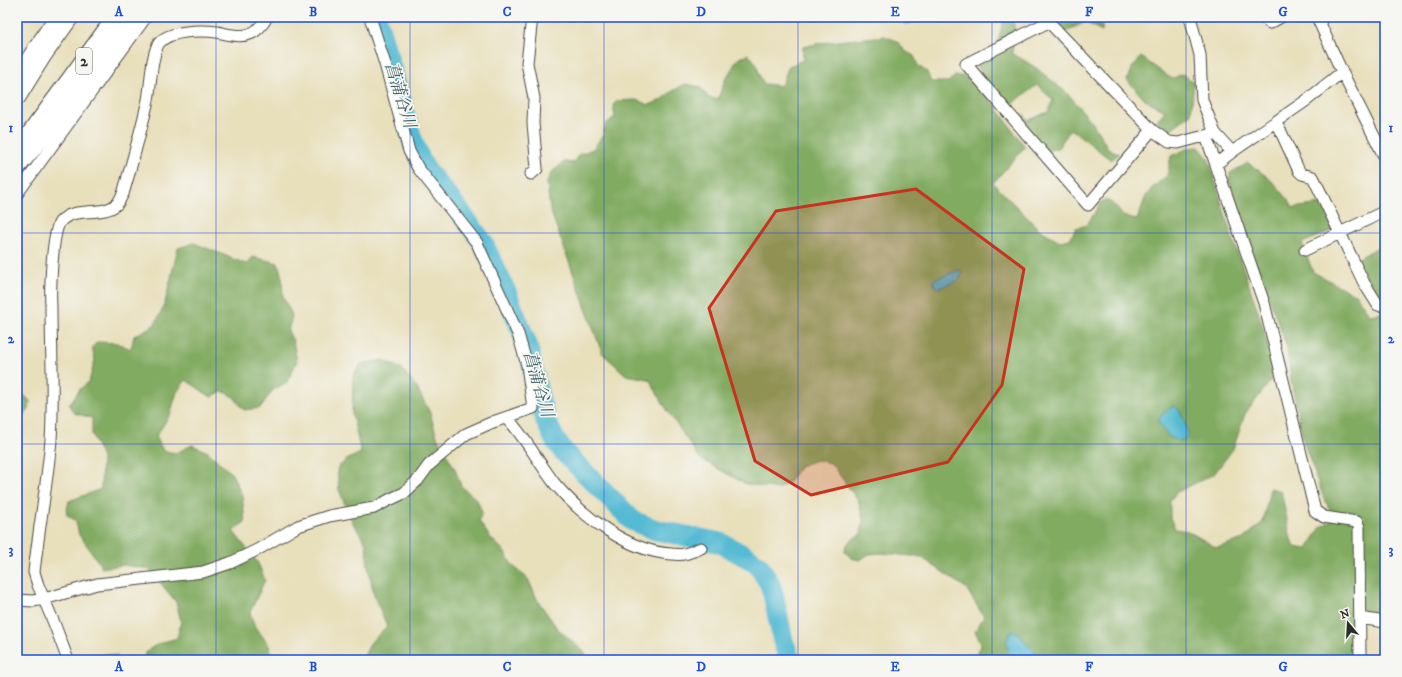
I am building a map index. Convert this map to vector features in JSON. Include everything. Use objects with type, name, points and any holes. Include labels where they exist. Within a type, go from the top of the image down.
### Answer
[{"type":"main road","name":"2","points":[[18,149],[57,109],[116,17]]},
{"type":"main road","points":[[17,167],[57,109],[103,58],[133,17]]},
{"type":"main road","points":[[19,85],[62,20]]},
{"type":"street","points":[[17,194],[146,17]]},
{"type":"street","points":[[68,660],[34,572],[51,440],[52,402],[50,287],[57,232],[60,222],[77,213],[98,212],[108,209],[117,204],[123,194],[148,99],[155,52],[160,43],[172,35],[195,32],[217,32],[242,36],[251,34],[257,30],[267,17]]},
{"type":"street","points":[[17,600],[33,601],[97,584],[203,572],[230,563],[257,550],[298,526],[329,516],[374,508],[404,492],[418,480],[429,465],[466,434],[533,408],[528,365],[518,334],[477,243],[421,172],[409,151],[385,64],[370,17]]},
{"type":"street","points":[[531,174],[537,169],[533,123],[534,98],[527,63],[532,17]]},
{"type":"street","points":[[1190,17],[1200,55],[1202,100],[1216,164],[1264,303],[1315,511],[1324,517],[1357,522],[1359,527],[1360,660]]},
{"type":"street","points":[[1263,17],[1270,23],[1281,17]]},
{"type":"street","points":[[1317,17],[1342,72],[1385,158]]},
{"type":"street","points":[[1152,130],[1088,205],[966,64],[1046,19],[1152,130],[1169,142],[1178,144],[1210,135]]},
{"type":"street","points":[[1216,164],[1307,100],[1342,72]]},
{"type":"street","points":[[1275,122],[1299,171],[1302,174],[1312,177],[1315,181],[1370,293],[1378,305],[1385,306]]},
{"type":"street","points":[[1210,135],[1232,152]]},
{"type":"street","points":[[1305,250],[1385,211]]},
{"type":"street","points":[[507,418],[528,442],[556,484],[579,508],[606,530],[636,546],[660,553],[684,554],[701,548]]},
{"type":"street","points":[[1360,618],[1385,622]]},
{"type":"highlighted area","points":[[916,189],[1024,269],[1002,385],[948,462],[811,495],[755,461],[709,308],[776,211]]},
{"type":"green space","points":[[895,17],[927,17],[925,19],[906,24]]},
{"type":"green space","points":[[1005,17],[1012,17],[1015,30],[1012,53],[1035,67],[1069,95],[1092,122],[1108,148],[1119,154],[1111,160],[1071,129],[1058,148],[1045,152],[1016,118],[1023,114],[1028,120],[1048,112],[1053,100],[1037,85],[1009,106],[975,65],[995,52]]},
{"type":"green space","points":[[1056,17],[1089,17],[1102,25],[1102,31],[1085,22],[1065,32]]},
{"type":"green space","points":[[885,36],[897,41],[905,51],[914,56],[918,66],[927,72],[931,82],[948,82],[955,76],[963,76],[967,77],[982,89],[1025,147],[993,183],[1040,230],[1060,241],[1070,239],[1076,228],[1087,225],[1101,202],[1106,200],[1111,202],[1125,216],[1130,219],[1137,220],[1146,196],[1153,187],[1167,176],[1171,156],[1189,148],[1199,147],[1208,158],[1231,234],[1257,308],[1275,369],[1273,378],[1245,414],[1233,449],[1214,474],[1177,492],[1170,500],[1170,518],[1175,529],[1188,531],[1217,548],[1243,539],[1263,522],[1270,488],[1281,491],[1291,539],[1295,547],[1307,549],[1321,527],[1332,520],[1330,510],[1323,496],[1304,443],[1291,381],[1287,347],[1256,263],[1229,179],[1230,173],[1248,163],[1273,182],[1284,194],[1293,208],[1322,204],[1334,230],[1302,243],[1313,272],[1356,295],[1370,315],[1385,312],[1385,618],[1354,613],[1354,660],[978,660],[978,652],[981,644],[975,631],[984,617],[966,588],[921,557],[882,553],[869,554],[860,560],[851,558],[845,552],[848,543],[861,534],[863,520],[859,502],[831,463],[816,460],[800,466],[790,481],[778,489],[746,484],[700,459],[667,410],[649,379],[626,375],[602,353],[550,209],[547,183],[551,173],[564,162],[574,163],[578,155],[593,149],[603,135],[606,124],[615,117],[613,105],[617,101],[636,100],[649,105],[662,100],[671,92],[685,84],[700,87],[708,98],[718,99],[725,80],[737,60],[748,54],[756,63],[760,77],[764,84],[781,86],[789,66],[803,60],[803,47],[820,43]]},
{"type":"green space","points":[[1141,57],[1172,79],[1182,74],[1194,82],[1191,114],[1167,132],[1157,120],[1165,111],[1145,100],[1127,80],[1131,69]]},
{"type":"green space","points":[[194,243],[246,264],[253,257],[278,263],[282,278],[283,297],[292,315],[288,331],[293,341],[297,361],[287,382],[273,390],[260,408],[244,410],[234,397],[222,391],[211,397],[186,380],[177,392],[170,415],[156,436],[163,451],[176,453],[192,445],[208,452],[232,474],[242,495],[245,522],[233,531],[258,563],[265,580],[250,612],[251,618],[255,627],[271,650],[271,660],[143,660],[148,651],[152,648],[177,638],[181,621],[176,602],[149,569],[123,565],[102,568],[79,535],[76,521],[66,514],[69,501],[101,489],[102,458],[92,434],[92,418],[74,413],[69,405],[80,389],[89,382],[95,360],[92,348],[97,342],[117,343],[131,349],[134,336],[154,325],[164,307],[178,248]]},
{"type":"green space","points":[[1385,243],[1385,300],[1380,302],[1357,259]]},
{"type":"green space","points":[[383,360],[402,369],[417,388],[430,413],[437,437],[455,469],[461,486],[477,500],[482,512],[479,521],[490,537],[503,550],[513,566],[528,579],[538,601],[557,628],[584,652],[588,660],[362,660],[371,642],[387,626],[374,595],[368,566],[366,543],[353,523],[339,490],[337,468],[348,459],[361,453],[352,414],[353,375],[361,364]]},
{"type":"green space","points":[[17,396],[25,396],[30,401],[29,410],[17,419]]},
{"type":"green space","points":[[106,654],[117,656],[117,660],[97,660]]},
{"type":"water","points":[[960,270],[962,273],[959,280],[939,288],[936,287],[933,281],[935,279]]},
{"type":"water","points":[[1174,406],[1182,415],[1188,436],[1179,441],[1169,437],[1158,422],[1163,413]]},
{"type":"water","points":[[1014,631],[1020,635],[1036,653],[1034,660],[1011,660],[1006,641],[1011,632]]},
{"type":"waterway","name":"菖蒲谷川","points":[[376,17],[413,142],[420,159],[426,170],[482,241],[506,292],[528,347],[539,397],[546,421],[555,440],[563,451],[633,521],[656,530],[721,543],[750,559],[759,566],[770,584],[783,641],[790,660]]}]
